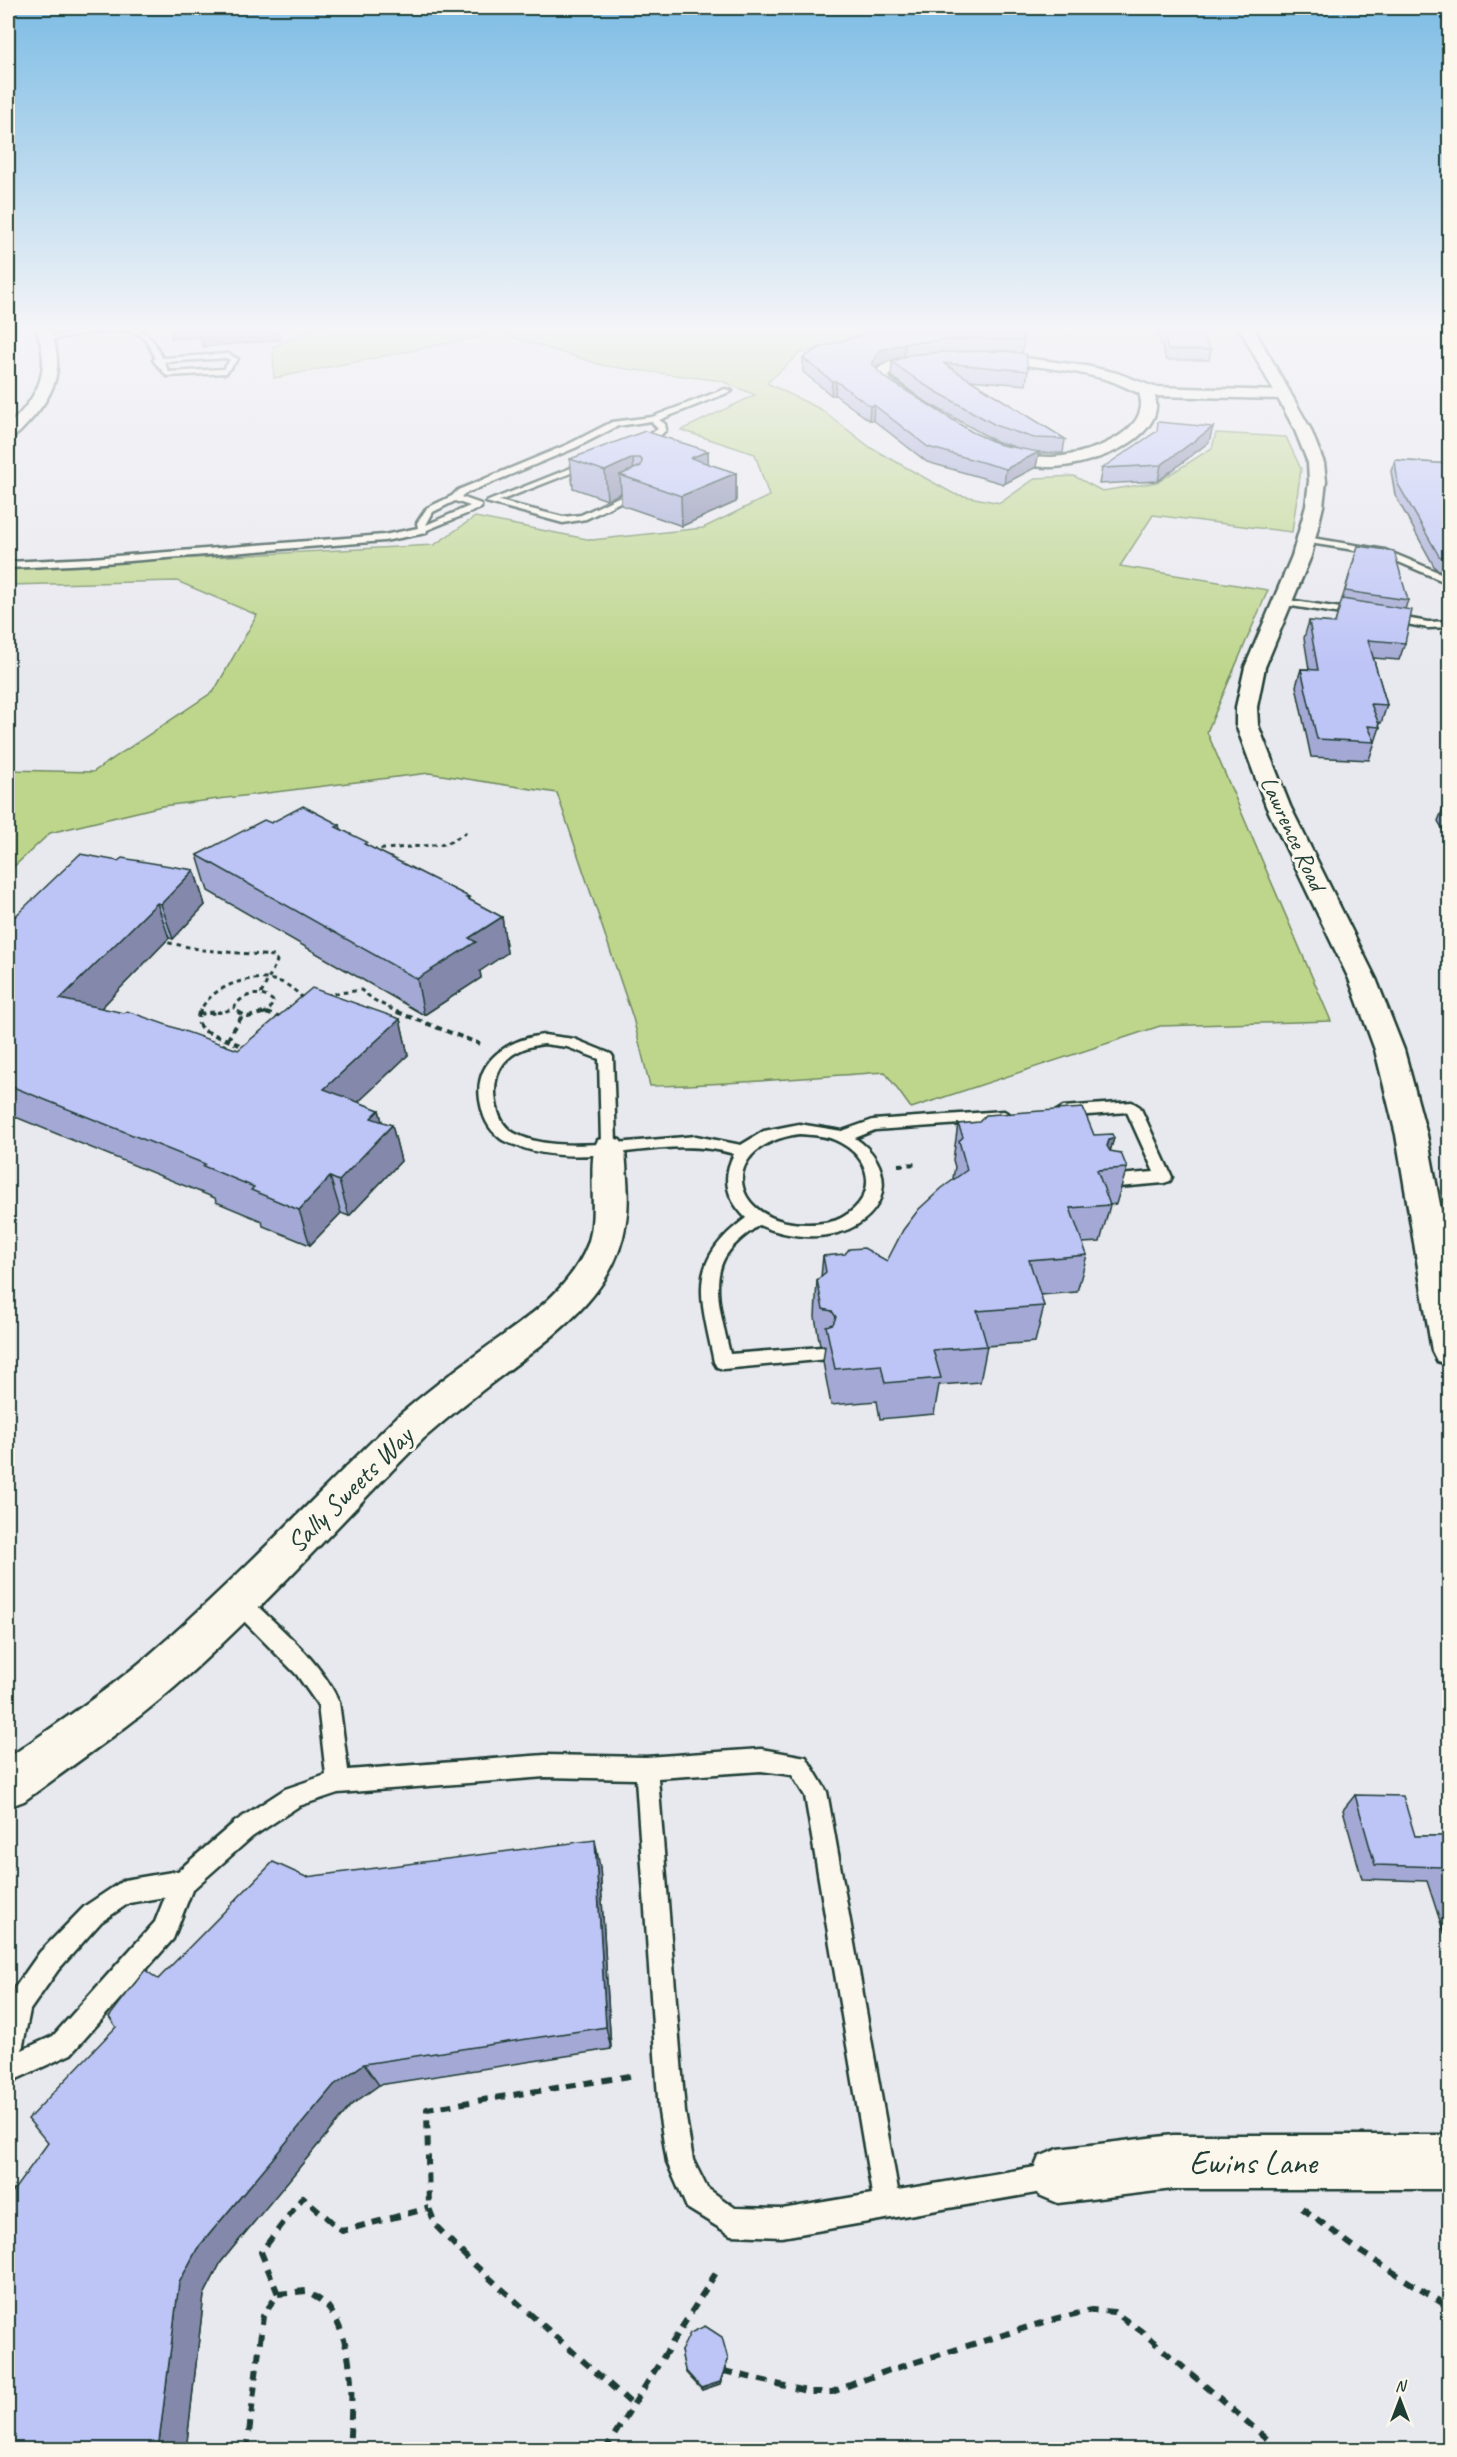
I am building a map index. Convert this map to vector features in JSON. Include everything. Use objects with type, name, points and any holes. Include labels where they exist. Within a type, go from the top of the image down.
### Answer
[{"type":"street","points":[[977,443],[1005,455],[1033,461],[1065,462],[1104,452],[1119,442]]},
{"type":"street","name":"Lawrence Road","points":[[1307,442],[1317,465],[1317,497],[1306,540],[1262,650],[1247,698],[1247,726],[1274,798],[1347,945],[1375,1007],[1394,1059],[1407,1118],[1449,1351]]},
{"type":"street","name":"Sally Sweets Way","points":[[8,1785],[138,1690],[238,1601],[410,1428],[441,1401],[545,1323],[572,1298],[591,1274],[605,1242],[611,1201],[609,1148]]},
{"type":"street","name":"Ewins Lane","points":[[1058,2176],[1173,2162],[1449,2162]]},
{"type":"lane","points":[[423,531],[421,523],[430,510],[455,498],[461,492],[582,442]]},
{"type":"lane","points":[[624,450],[642,442]]},
{"type":"lane","points":[[8,565],[354,542],[423,531],[478,506],[595,461]]},
{"type":"lane","points":[[491,502],[563,520],[583,517],[638,491]]},
{"type":"lane","points":[[455,498],[478,506]]},
{"type":"lane","points":[[1306,540],[1383,552],[1449,581]]},
{"type":"lane","points":[[1282,602],[1428,624],[1449,624]]},
{"type":"lane","points":[[609,1148],[606,1057],[585,1046],[544,1038],[524,1042],[513,1048],[491,1068],[485,1097],[488,1113],[495,1126],[517,1142],[537,1148],[559,1150],[609,1148],[690,1142],[727,1146],[743,1151]]},
{"type":"lane","points":[[1050,1113],[1132,1107],[1164,1177],[1107,1182]]},
{"type":"lane","points":[[842,1137],[873,1125],[1014,1115]]},
{"type":"lane","points":[[799,1129],[822,1131],[842,1137],[861,1148],[873,1163],[878,1180],[874,1197],[862,1212],[844,1224],[821,1230],[796,1230],[772,1224],[758,1217],[739,1199],[733,1182],[734,1166],[743,1151],[758,1140],[777,1132],[799,1129]]},
{"type":"lane","points":[[758,1217],[729,1242],[718,1255],[711,1271],[711,1296],[723,1362],[822,1354]]},
{"type":"lane","points":[[238,1601],[305,1668],[328,1702],[338,1782]]},
{"type":"lane","points":[[8,2070],[62,2045],[164,1930],[183,1882],[244,1829],[292,1797],[338,1782],[545,1766],[646,1768],[761,1760],[798,1765],[816,1792],[886,2204]]},
{"type":"lane","points":[[646,1768],[672,2112],[680,2162],[697,2198],[731,2221],[782,2223],[1058,2176]]},
{"type":"lane","points":[[8,2059],[18,2005],[49,1961],[93,1914],[124,1892],[183,1882]]},
{"type":"path","points":[[371,850],[446,844],[469,831]]},
{"type":"path","points":[[158,941],[203,950],[265,953],[274,956],[277,961],[276,966],[261,994]]},
{"type":"path","points":[[267,979],[290,984],[313,1011],[293,1041],[273,1052],[250,1049],[202,1029],[198,1023],[198,1014],[219,991],[232,983],[267,979]]},
{"type":"path","points":[[326,995],[361,990],[384,1008],[463,1035]]},
{"type":"path","points":[[198,1014],[224,1012],[234,1008],[243,997],[261,994],[273,1001],[266,1013],[254,1017],[242,1016],[234,1008]]},
{"type":"path","points":[[304,1000],[314,996]]},
{"type":"path","points":[[266,1013],[300,1028]]},
{"type":"path","points":[[216,1053],[223,1048],[242,1016]]},
{"type":"path","points":[[630,2076],[427,2109],[429,2208],[436,2226],[468,2259],[633,2405]]},
{"type":"path","points":[[278,2294],[261,2252],[303,2197],[342,2231],[429,2208]]},
{"type":"path","points":[[1296,2204],[1361,2252],[1449,2308]]},
{"type":"path","points":[[605,2450],[719,2268]]},
{"type":"path","points":[[247,2450],[263,2316],[278,2294],[306,2291],[328,2306],[346,2345],[353,2395],[349,2450]]},
{"type":"path","points":[[724,2371],[810,2392],[832,2392],[887,2371],[1054,2319],[1092,2310],[1114,2312],[1141,2331],[1280,2450]]},
{"type":"green space","points":[[717,442],[863,442],[954,494],[1000,503],[1036,478],[1074,476],[1102,491],[1158,482],[1212,448],[1214,442],[1288,442],[1301,469],[1292,532],[1153,515],[1120,566],[1268,590],[1207,732],[1331,1021],[1160,1026],[911,1108],[885,1072],[650,1086],[633,1018],[557,793],[429,773],[162,806],[50,833],[8,872],[8,770],[93,772],[214,691],[257,615],[177,581],[8,585],[8,568],[434,545],[475,517],[592,540],[703,528],[769,496],[755,454]]},
{"type":"building","points":[[616,442],[679,442],[708,451],[691,458],[736,473],[681,496],[620,475],[641,466],[640,458],[633,458],[605,471],[570,459]]},
{"type":"building","points":[[921,442],[994,442],[1039,452],[1006,469],[928,447]]},
{"type":"building","points":[[1141,442],[1193,442],[1161,465],[1102,468]]},
{"type":"building","points":[[1395,460],[1449,464],[1449,561],[1439,556],[1398,484]]},
{"type":"building","points":[[1358,546],[1394,551],[1408,600],[1345,591]]},
{"type":"building","points":[[1342,599],[1412,610],[1405,643],[1368,640],[1387,705],[1371,704],[1380,727],[1368,726],[1375,742],[1317,739],[1301,669],[1318,670],[1309,621],[1335,623]]},
{"type":"building","points":[[303,806],[340,825],[336,827],[367,842],[364,844],[469,897],[466,898],[502,917],[469,938],[476,942],[417,979],[197,855],[264,820],[271,823]]},
{"type":"building","points":[[80,854],[118,861],[122,858],[194,870],[161,904],[157,903],[60,999],[124,1013],[127,1011],[238,1050],[312,988],[400,1019],[324,1089],[379,1110],[371,1118],[392,1125],[339,1181],[330,1177],[299,1210],[251,1190],[254,1187],[203,1166],[205,1164],[8,1085],[8,923]]},
{"type":"building","points":[[1083,1108],[1094,1135],[1112,1134],[1114,1138],[1109,1140],[1107,1146],[1110,1151],[1121,1153],[1127,1168],[1097,1170],[1110,1205],[1070,1208],[1087,1255],[1029,1260],[1044,1306],[977,1311],[987,1346],[933,1350],[941,1378],[885,1383],[881,1365],[835,1369],[826,1326],[833,1324],[836,1317],[832,1311],[823,1309],[817,1280],[826,1272],[823,1256],[845,1254],[849,1249],[864,1248],[887,1261],[903,1230],[919,1209],[967,1170],[959,1141],[963,1137],[958,1124],[979,1122],[986,1115]]},
{"type":"building","points":[[1355,1795],[1403,1796],[1415,1836],[1449,1836],[1449,1891],[1442,1867],[1375,1865]]},
{"type":"building","points":[[595,1840],[606,2027],[364,2064],[334,2085],[197,2249],[179,2283],[158,2450],[8,2450],[8,2198],[48,2143],[28,2119],[116,2027],[109,2017],[145,1970],[158,1979],[273,1862],[306,1877]]},
{"type":"building","points":[[705,2326],[722,2337],[728,2359],[720,2382],[701,2388],[685,2370],[681,2351],[690,2333]]}]
